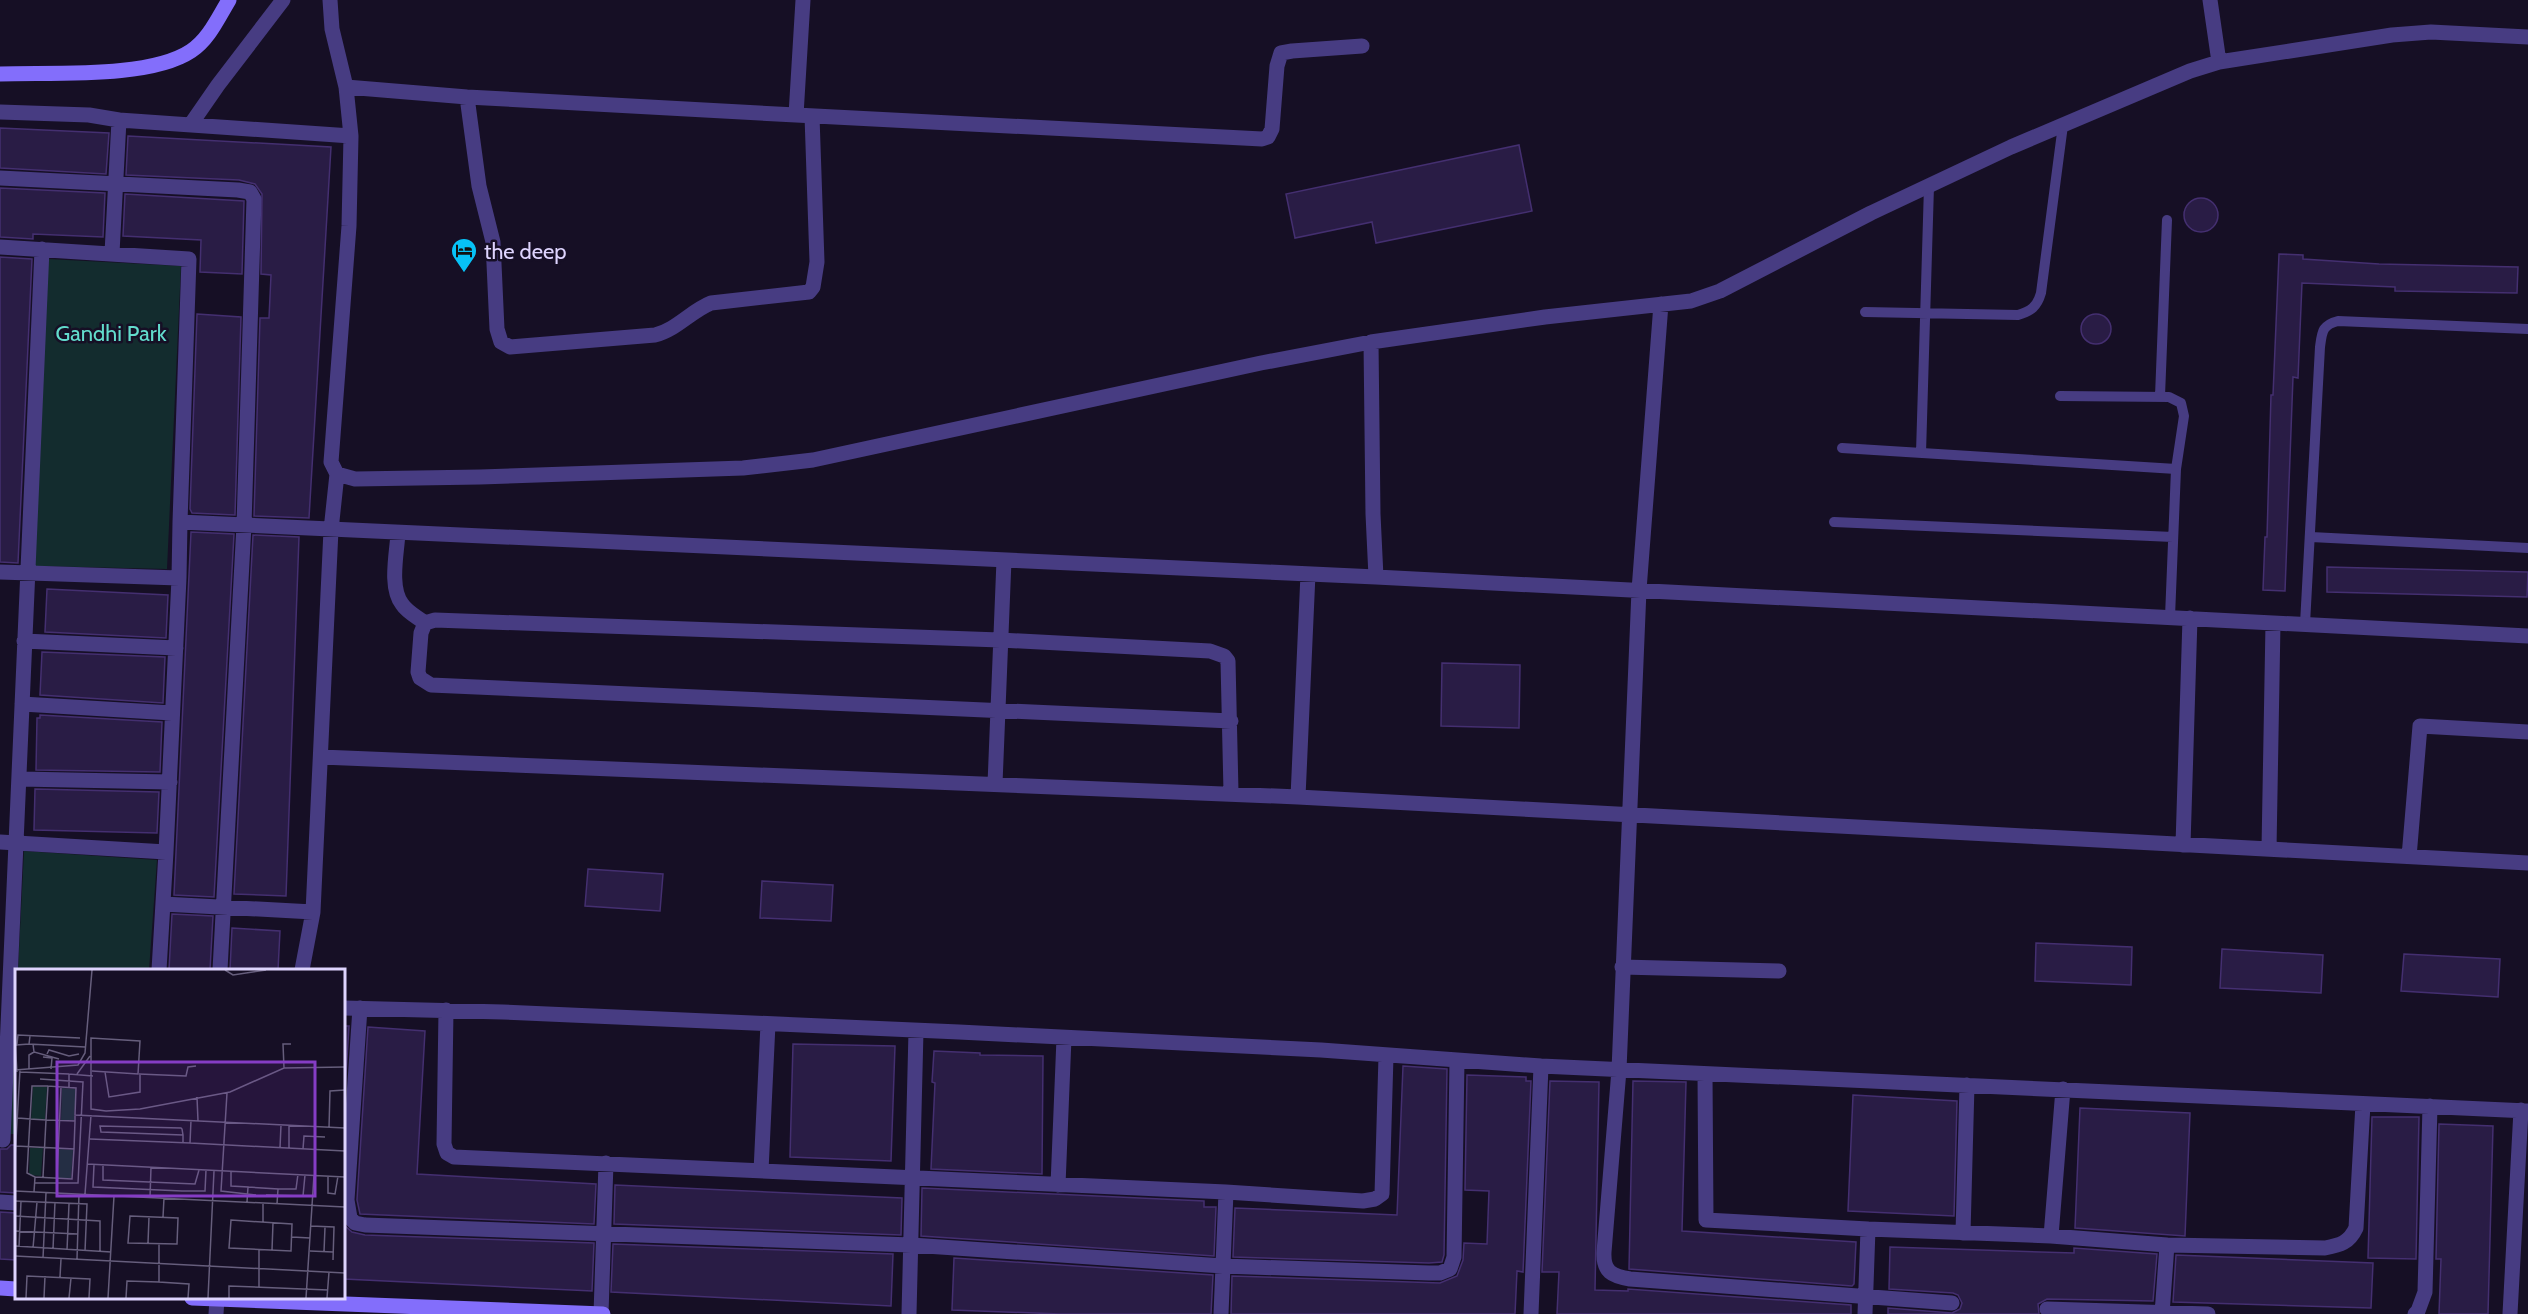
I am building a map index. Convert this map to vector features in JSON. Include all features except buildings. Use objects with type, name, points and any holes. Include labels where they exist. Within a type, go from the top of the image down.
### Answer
[{"type":"street","points":[[0,74],[149,67],[178,58],[192,51],[207,36],[229,0]]},
{"type":"street","points":[[191,124],[283,0]]},
{"type":"street","points":[[302,969],[313,912],[331,531],[337,474],[331,462],[331,451],[350,226],[351,136],[346,87],[332,29],[330,0]]},
{"type":"street","points":[[796,115],[803,0]]},
{"type":"street","points":[[2210,0],[2219,62]]},
{"type":"street","points":[[337,474],[355,479],[480,477],[744,468],[813,460],[1261,363],[1371,342],[1691,301],[1720,291],[1929,186],[2063,125],[2175,76],[2219,62],[2372,38],[2422,33],[2528,37]]},
{"type":"street","points":[[346,87],[466,97],[1262,139],[1268,137],[1272,129],[1277,66],[1281,53],[1362,46]]},
{"type":"street","points":[[466,97],[482,203],[493,242],[497,329],[501,342],[510,347],[656,335],[711,303],[809,292],[813,287],[817,262],[813,116]]},
{"type":"street","points":[[0,112],[89,115],[119,120],[351,136]]},
{"type":"street","points":[[112,253],[119,120]]},
{"type":"street","points":[[0,178],[238,190],[253,195],[254,250],[244,525],[220,969]]},
{"type":"street","points":[[0,247],[189,259],[179,579],[159,969]]},
{"type":"street","points":[[6,1141],[26,573],[42,249]]},
{"type":"street","points":[[1661,304],[1639,590],[1618,1070],[1603,1261],[1608,1273],[1630,1279],[1952,1303]]},
{"type":"street","points":[[1371,342],[1372,514],[1376,577]]},
{"type":"street","points":[[180,522],[331,531],[1376,577],[2528,636]]},
{"type":"street","points":[[398,533],[396,581],[398,597],[408,610],[425,622],[435,620],[1000,640],[1217,652],[1228,661],[1231,792]]},
{"type":"street","points":[[995,784],[996,711],[1004,560]]},
{"type":"street","points":[[0,572],[179,579]]},
{"type":"street","points":[[1298,797],[1308,574]]},
{"type":"street","points":[[2183,845],[2190,618]]},
{"type":"street","points":[[425,622],[421,633],[418,672],[420,678],[431,684],[1231,721]]},
{"type":"street","points":[[2269,849],[2273,622]]},
{"type":"street","points":[[24,641],[176,648]]},
{"type":"street","points":[[22,704],[172,713]]},
{"type":"street","points":[[2409,857],[2420,726],[2528,732]]},
{"type":"street","points":[[321,757],[1231,792],[2528,863]]},
{"type":"street","points":[[20,779],[170,782]]},
{"type":"street","points":[[0,843],[166,852]]},
{"type":"street","points":[[163,904],[313,912]]},
{"type":"street","points":[[1622,967],[1779,971]]},
{"type":"street","points":[[345,1008],[446,1010],[916,1030],[1321,1050],[1618,1070],[2525,1111],[2510,1314]]},
{"type":"street","points":[[360,1008],[347,1200],[350,1218],[365,1225],[911,1245],[1223,1266],[1429,1273],[1440,1273],[1450,1269],[1454,1257],[1457,1060]]},
{"type":"street","points":[[446,1010],[444,1144],[447,1153],[454,1157],[1226,1192],[1363,1201],[1375,1199],[1382,1194],[1386,1056]]},
{"type":"street","points":[[761,1171],[768,1024]]},
{"type":"street","points":[[909,1314],[916,1030]]},
{"type":"street","points":[[1059,1185],[1064,1038]]},
{"type":"street","points":[[1532,1314],[1541,1066]]},
{"type":"street","points":[[1705,1074],[1706,1220],[2051,1236],[2167,1245],[2325,1248],[2341,1245],[2352,1238],[2356,1228],[2363,1104]]},
{"type":"street","points":[[1963,1233],[1967,1085]]},
{"type":"street","points":[[2051,1236],[2063,1089]]},
{"type":"street","points":[[2415,1314],[2425,1292],[2430,1106]]},
{"type":"street","points":[[195,1299],[217,1306],[277,1299],[602,1314],[606,1163]]},
{"type":"street","points":[[1221,1314],[1226,1192]]},
{"type":"street","points":[[0,1202],[15,1203]]},
{"type":"street","points":[[1865,1314],[1868,1229]]},
{"type":"street","points":[[2162,1314],[2167,1245]]},
{"type":"street","points":[[0,1288],[15,1289]]},
{"type":"street","points":[[2047,1309],[2208,1314]]},
{"type":"lane","points":[[1865,312],[2018,315],[2034,309],[2038,303],[2063,125]]},
{"type":"lane","points":[[1921,453],[1929,186]]},
{"type":"lane","points":[[2160,396],[2167,220]]},
{"type":"lane","points":[[2305,624],[2320,347],[2323,328],[2338,321],[2528,329]]},
{"type":"lane","points":[[2060,396],[2160,396],[2177,399],[2184,409],[2176,469],[2170,617]]},
{"type":"lane","points":[[1842,448],[2176,469]]},
{"type":"lane","points":[[1834,522],[2173,537]]},
{"type":"lane","points":[[2311,537],[2528,548]]},
{"type":"green space","name":"Gandhi Park","points":[[48,259],[181,266],[167,569],[34,566]]},
{"type":"green space","points":[[24,851],[157,860],[149,969],[18,969]]},
{"type":"green space","points":[[15,1023],[15,1134],[10,1134]]},
{"type":"place","name":"the deep","points":[[464,274]]}]
